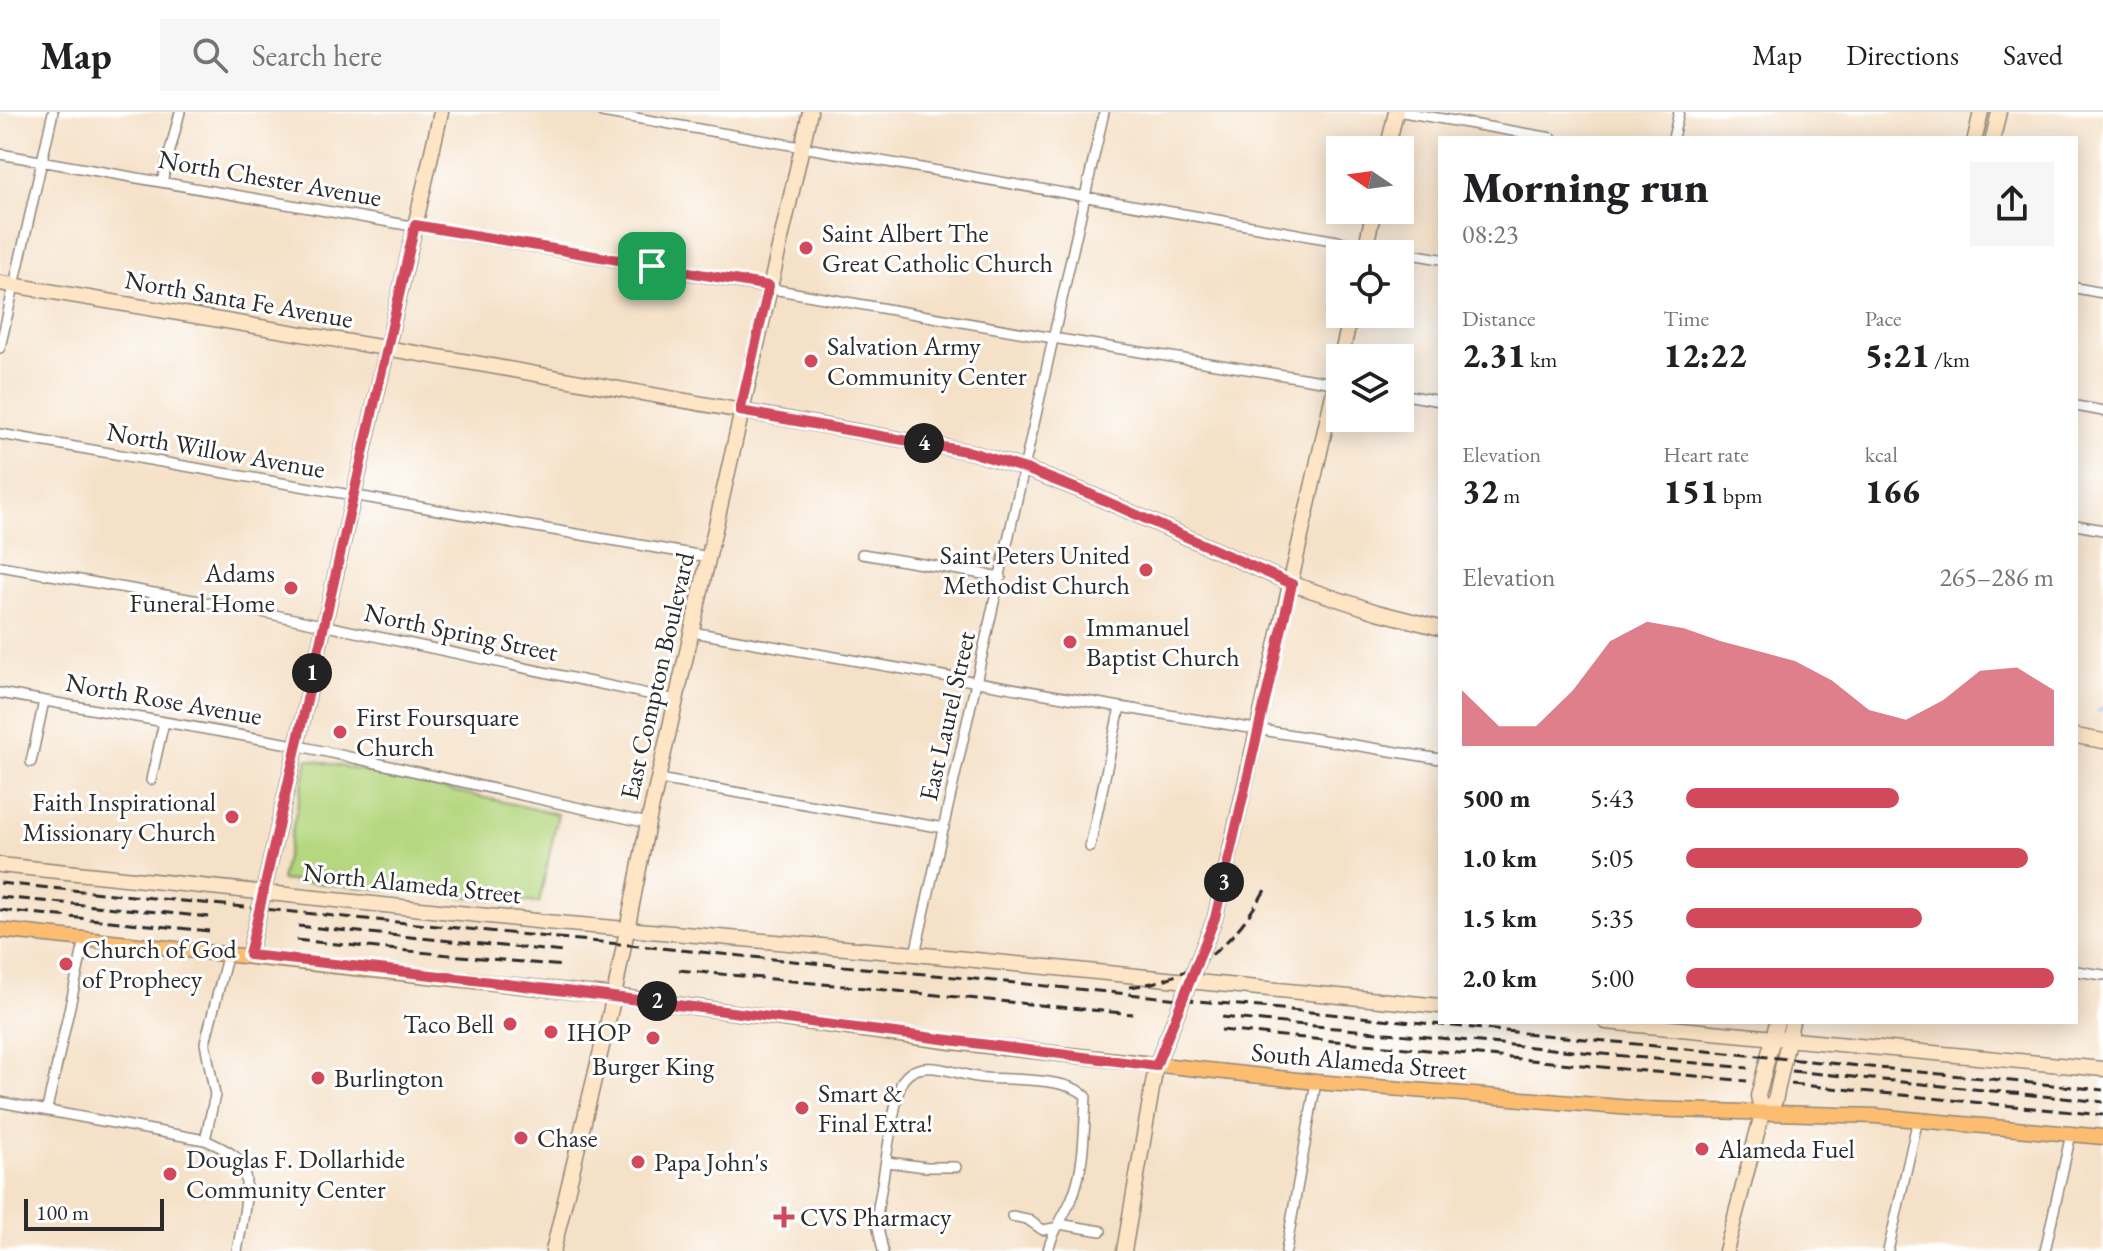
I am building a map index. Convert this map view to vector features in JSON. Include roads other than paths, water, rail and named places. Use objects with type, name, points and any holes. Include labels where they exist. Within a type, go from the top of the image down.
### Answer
[{"type":"main road","points":[[249,955],[441,112]]},
{"type":"main road","name":"East Compton Boulevard","points":[[553,1251],[614,996],[648,823],[810,112]]},
{"type":"main road","points":[[1390,136],[1396,112]]},
{"type":"main road","points":[[1975,136],[1981,112]]},
{"type":"main road","points":[[1993,136],[1999,112]]},
{"type":"main road","name":"North Santa Fe Avenue","points":[[7,284],[971,452],[1090,494],[1292,584],[1377,612],[1438,627]]},
{"type":"main road","points":[[1124,1251],[1156,1066],[1215,918],[1327,432]]},
{"type":"main road","points":[[2078,736],[2103,741]]},
{"type":"main road","name":"North Alameda Street","points":[[0,865],[628,930]]},
{"type":"main road","points":[[0,930],[614,996]]},
{"type":"main road","points":[[628,930],[915,954],[1438,1006]]},
{"type":"main road","name":"South Alameda Street","points":[[614,996],[951,1042],[1316,1082],[1644,1109],[1918,1119],[2103,1137]]},
{"type":"main road","points":[[1626,1024],[2103,1069]]},
{"type":"main road","points":[[1726,1251],[1762,1114],[1775,1101],[1780,1039],[1777,1024]]},
{"type":"main road","points":[[1780,1039],[1791,1024]]},
{"type":"street","points":[[0,348],[7,284],[53,112]]},
{"type":"street","points":[[162,182],[180,112]]},
{"type":"street","points":[[602,112],[1085,196],[1326,242]]},
{"type":"street","name":"East Laurel Street","points":[[915,954],[1104,112]]},
{"type":"street","points":[[1403,112],[1541,136]]},
{"type":"street","points":[[1673,136],[1679,112]]},
{"type":"street","name":"North Chester Avenue","points":[[0,154],[1053,338],[1326,382]]},
{"type":"street","points":[[1414,256],[1438,259]]},
{"type":"street","points":[[2078,288],[2103,293]]},
{"type":"street","points":[[1414,396],[1438,401]]},
{"type":"street","points":[[2078,406],[2103,411]]},
{"type":"street","name":"North Willow Avenue","points":[[0,434],[709,557]]},
{"type":"street","points":[[2078,525],[2103,530]]},
{"type":"street","points":[[862,554],[1001,577]]},
{"type":"street","name":"North Spring Street","points":[[0,566],[241,608],[676,700]]},
{"type":"street","points":[[692,632],[1438,759]]},
{"type":"street","name":"North Rose Avenue","points":[[0,693],[295,745],[648,823]]},
{"type":"street","points":[[31,762],[44,701]]},
{"type":"street","points":[[1090,847],[1120,707]]},
{"type":"street","points":[[151,780],[164,722]]},
{"type":"street","points":[[658,779],[944,828]]},
{"type":"street","points":[[47,1109],[85,939]]},
{"type":"street","points":[[205,1140],[215,1095],[205,1043],[228,953]]},
{"type":"street","points":[[2078,971],[2103,975]]},
{"type":"street","points":[[883,1251],[877,1223],[899,1089],[912,1071],[922,1068],[984,1079],[1010,1077],[1076,1089],[1086,1096],[1085,1144],[1073,1197],[1056,1226],[1048,1250]]},
{"type":"street","points":[[1286,1251],[1316,1082]]},
{"type":"street","points":[[0,1102],[205,1140],[230,1153],[240,1161],[246,1176],[246,1198],[237,1251]]},
{"type":"street","points":[[1888,1251],[1918,1119]]},
{"type":"street","points":[[2045,1251],[2071,1134]]},
{"type":"street","points":[[887,1162],[956,1167]]},
{"type":"street","points":[[1012,1216],[1027,1219],[1043,1230],[1056,1226],[1101,1231]]},
{"type":"waterway","points":[[2099,711],[2103,709]]},
{"type":"railway","points":[[0,883],[2103,1090]]},
{"type":"railway","points":[[1129,987],[1174,976],[1210,956],[1240,927],[1265,890]]},
{"type":"railway","points":[[0,897],[210,917]]},
{"type":"railway","points":[[0,910],[209,931]]},
{"type":"railway","points":[[298,926],[564,952]]},
{"type":"railway","points":[[296,940],[563,966]]},
{"type":"railway","points":[[679,970],[1133,1014]]},
{"type":"railway","points":[[1222,1017],[1748,1068]]},
{"type":"railway","points":[[1221,1030],[1747,1081]]},
{"type":"railway","points":[[1792,1071],[2103,1102]]},
{"type":"railway","points":[[1791,1084],[2103,1115]]},
{"type":"place","name":"Saint Albert The Great Catholic Church","points":[[806,248]]},
{"type":"place","name":"Salvation Army Community Center","points":[[811,361]]},
{"type":"place","name":"Saint Peters United Methodist Church","points":[[1146,570]]},
{"type":"place","name":"Adams Funeral Home","points":[[291,588]]},
{"type":"place","name":"Immanuel Baptist Church","points":[[1070,642]]},
{"type":"place","name":"First Foursquare Church","points":[[340,732]]},
{"type":"place","name":"Faith Inspirational Missionary Church","points":[[232,817]]},
{"type":"place","name":"Church of God of Prophecy","points":[[66,964]]},
{"type":"place","name":"Taco Bell","points":[[510,1024]]},
{"type":"place","name":"IHOP","points":[[551,1032]]},
{"type":"place","name":"Burger King","points":[[653,1038]]},
{"type":"place","name":"Burlington","points":[[318,1078]]},
{"type":"place","name":"Smart & Final Extra!","points":[[802,1108]]},
{"type":"place","name":"Chase","points":[[521,1138]]},
{"type":"place","name":"Alameda Fuel","points":[[1702,1149]]},
{"type":"place","name":"Papa John's","points":[[638,1162]]},
{"type":"place","name":"Douglas F. Dollarhide Community Center","points":[[170,1174]]},
{"type":"place","name":"CVS Pharmacy","points":[[784,1217]]}]
